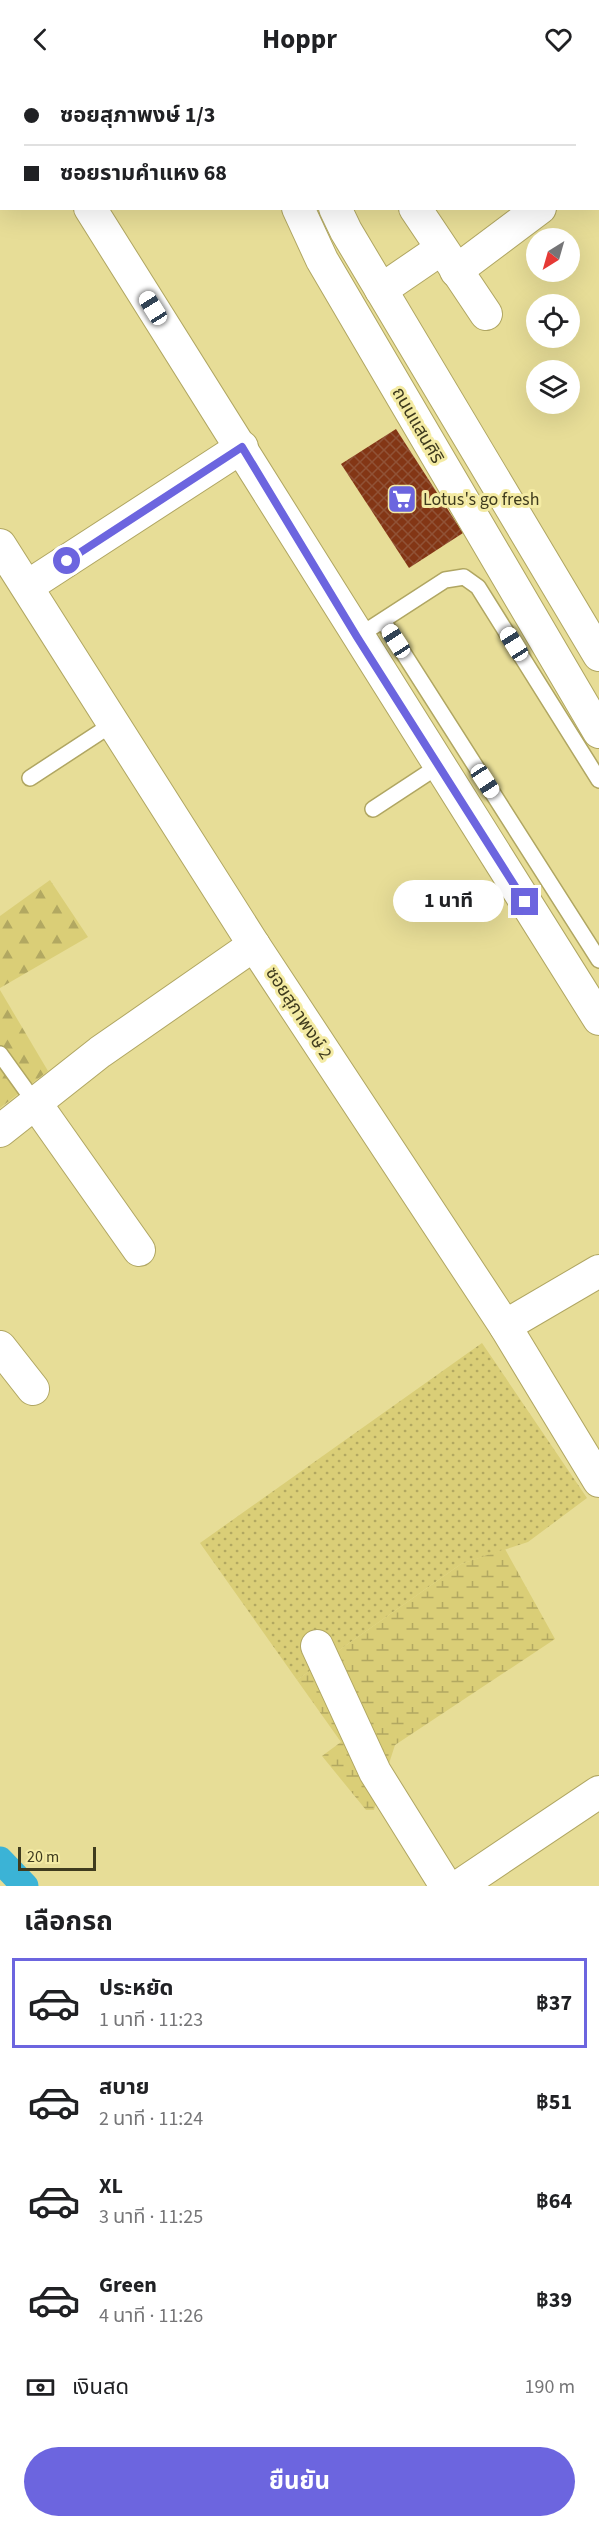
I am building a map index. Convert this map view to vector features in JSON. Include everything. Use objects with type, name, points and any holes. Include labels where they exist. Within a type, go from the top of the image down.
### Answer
[{"type":"street","points":[[91,210],[242,447],[357,637],[599,1019]]},
{"type":"street","name":"ถนนแสนศิริ","points":[[299,210],[322,260],[595,718]]},
{"type":"street","name":"ถนนแสนศิริ","points":[[336,210],[381,290],[599,655]]},
{"type":"street","points":[[416,210],[486,314]]},
{"type":"street","points":[[381,290],[449,260],[536,210]]},
{"type":"street","points":[[10,568],[242,447]]},
{"type":"street","name":"ซอยสุภาพงษ์ 2","points":[[10,568],[114,723],[254,945],[505,1326],[599,1481]]},
{"type":"street","points":[[0,1131],[100,1052],[254,945]]},
{"type":"street","points":[[36,1104],[139,1250]]},
{"type":"street","points":[[505,1326],[599,1270]]},
{"type":"street","points":[[0,1347],[33,1389]]},
{"type":"street","points":[[317,1646],[375,1772],[446,1886]]},
{"type":"street","points":[[459,1886],[599,1792]]},
{"type":"lane","points":[[357,637],[445,580],[464,577],[478,586],[599,780]]},
{"type":"lane","points":[[383,621],[599,960]]},
{"type":"lane","points":[[30,778],[114,723]]},
{"type":"lane","points":[[373,809],[440,765]]},
{"type":"lane","points":[[0,1054],[36,1104]]},
{"type":"green space","points":[[50,880],[88,937],[0,988],[0,916]]},
{"type":"green space","points":[[0,990],[48,1071],[0,1108]]},
{"type":"green space","points":[[482,1343],[587,1498],[528,1542],[461,1564],[297,1680],[200,1543]]},
{"type":"green space","points":[[505,1549],[555,1639],[395,1745],[374,1810],[366,1810],[322,1756],[341,1742],[297,1680],[461,1564]]},
{"type":"building","name":"Lotus's go fresh","points":[[396,429],[463,533],[409,568],[341,464]]},
{"type":"waterway","points":[[0,1860],[25,1886]]},
{"type":"place","name":"Lotus's go fresh","points":[[402,499]]},
{"type":"route","points":[[67,561],[242,447],[357,637],[525,902]]}]
